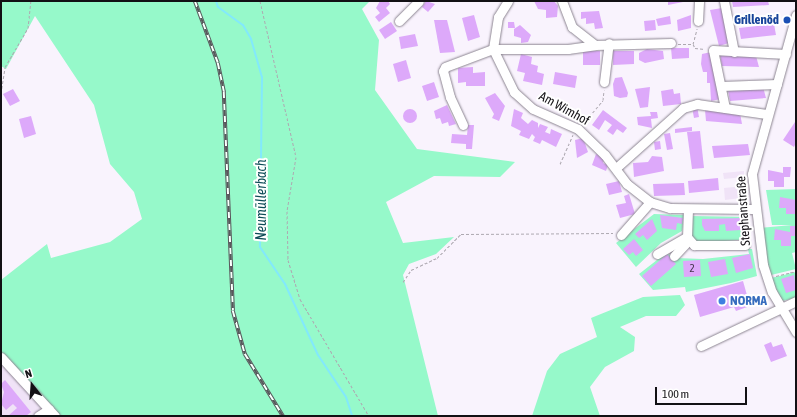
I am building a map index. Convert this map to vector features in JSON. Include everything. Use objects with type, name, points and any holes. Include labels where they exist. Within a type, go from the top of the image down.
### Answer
[{"type":"street","points":[[399,21],[418,1]]},
{"type":"street","points":[[492,49],[498,17],[508,1]]},
{"type":"street","points":[[562,1],[572,27],[595,45]]},
{"type":"street","points":[[698,21],[699,1]]},
{"type":"street","points":[[724,1],[734,52]]},
{"type":"street","name":"Stephanstraße","points":[[796,15],[777,84],[766,114],[752,174],[754,209],[767,277],[780,308],[796,332]]},
{"type":"street","points":[[463,125],[443,71],[492,49],[568,49],[609,44],[671,44]]},
{"type":"street","points":[[604,82],[609,44]]},
{"type":"street","name":"Am Wimhof","points":[[492,49],[514,92],[533,108],[578,129],[616,168],[628,184],[650,202],[688,209],[754,209]]},
{"type":"street","points":[[725,108],[713,52],[786,54]]},
{"type":"street","points":[[721,86],[777,84]]},
{"type":"street","points":[[616,168],[683,108],[697,104],[766,114]]},
{"type":"street","points":[[621,236],[650,202]]},
{"type":"street","points":[[674,256],[688,239],[688,209]]},
{"type":"street","points":[[688,239],[703,246],[745,245]]},
{"type":"street","points":[[657,254],[688,239]]},
{"type":"street","points":[[701,346],[796,301]]},
{"type":"street","points":[[1,357],[55,416]]},
{"type":"street","points":[[38,416],[49,409]]},
{"type":"path","points":[[1,93],[5,67],[28,28],[31,1]]},
{"type":"path","points":[[260,1],[296,157],[287,211],[288,260],[300,299],[370,416]]},
{"type":"path","points":[[693,44],[698,21]]},
{"type":"path","points":[[671,44],[693,44]]},
{"type":"path","points":[[693,44],[695,48],[713,52]]},
{"type":"path","points":[[403,282],[411,270],[437,258],[461,234],[604,231],[621,236]]},
{"type":"path","points":[[767,277],[796,272]]},
{"type":"shaded area","points":[[744,171],[744,177],[724,179],[723,173]]},
{"type":"shaded area","points":[[744,186],[741,198],[725,200],[724,188]]},
{"type":"shaded area","points":[[1,361],[55,416],[1,416]]},
{"type":"green space","points":[[1,1],[370,1],[362,9],[379,40],[375,90],[417,149],[515,162],[500,177],[434,176],[386,202],[403,243],[454,237],[436,254],[409,264],[403,275],[438,416],[55,416],[1,361],[1,280],[47,244],[51,258],[110,242],[142,219],[134,192],[110,164],[94,105],[35,16],[6,69],[1,66]]},
{"type":"green space","points":[[796,189],[796,252],[792,253],[796,269],[771,275],[758,228],[792,225],[772,225],[766,190]]},
{"type":"green space","points":[[654,214],[684,215],[682,231],[661,243],[636,267],[616,243]]},
{"type":"green space","points":[[691,216],[749,217],[750,239],[700,243],[690,241]]},
{"type":"green space","points":[[748,249],[752,249],[757,276],[731,283],[686,292],[685,287],[653,290],[639,274],[666,253],[676,258],[703,259],[749,254]]},
{"type":"green space","points":[[796,272],[796,298],[782,301],[771,278]]},
{"type":"green space","points":[[680,295],[685,305],[676,316],[646,316],[620,327],[635,337],[634,351],[605,367],[590,387],[600,416],[532,416],[547,371],[560,354],[597,337],[591,318],[643,297]]},
{"type":"building","points":[[380,1],[388,1],[390,4],[386,8],[390,13],[379,22],[375,17],[380,13],[376,8]]},
{"type":"building","points":[[426,1],[435,4],[428,12],[422,7]]},
{"type":"building","points":[[534,1],[554,1],[558,6],[557,17],[546,18],[546,10],[538,9]]},
{"type":"building","points":[[668,1],[683,1],[683,2],[668,5]]},
{"type":"building","points":[[732,1],[768,1],[769,5],[733,7]]},
{"type":"building","points":[[722,8],[729,43],[719,46],[710,10]]},
{"type":"building","points":[[599,11],[603,28],[595,29],[594,23],[586,24],[586,18],[581,19],[581,12]]},
{"type":"building","points":[[474,15],[480,37],[468,41],[462,18]]},
{"type":"building","points":[[691,15],[691,28],[678,31],[677,20]]},
{"type":"building","points":[[670,16],[671,24],[658,26],[656,19]]},
{"type":"building","points":[[434,20],[447,20],[455,52],[440,53]]},
{"type":"building","points":[[655,20],[656,30],[645,31],[644,21]]},
{"type":"building","points":[[391,22],[397,31],[385,39],[379,30]]},
{"type":"building","points":[[508,22],[514,22],[515,28],[508,28]]},
{"type":"building","points":[[774,24],[776,35],[741,39],[739,28]]},
{"type":"building","points":[[520,25],[531,35],[528,42],[521,43],[521,38],[514,36],[514,29]]},
{"type":"building","points":[[415,34],[418,46],[401,49],[399,37]]},
{"type":"building","points":[[671,48],[689,48],[689,58],[672,59]]},
{"type":"building","points":[[647,49],[663,51],[664,59],[645,63],[639,60],[639,53]]},
{"type":"building","points":[[583,51],[600,51],[600,65],[583,65]]},
{"type":"building","points":[[613,51],[634,51],[634,64],[613,65]]},
{"type":"building","points":[[711,52],[721,99],[711,101],[710,83],[707,83],[707,72],[703,72],[701,64],[702,54]]},
{"type":"building","points":[[521,54],[532,57],[531,64],[538,66],[537,72],[544,74],[542,85],[523,81],[525,73],[517,71]]},
{"type":"building","points":[[720,55],[756,56],[759,67],[722,66]]},
{"type":"building","points":[[406,60],[411,78],[398,82],[393,64]]},
{"type":"building","points":[[473,67],[473,73],[485,72],[485,86],[466,86],[466,82],[458,83],[458,68]]},
{"type":"building","points":[[555,72],[577,76],[575,88],[553,84]]},
{"type":"building","points":[[622,77],[628,93],[627,97],[620,98],[614,96],[613,84],[615,78]]},
{"type":"building","points":[[434,82],[439,97],[427,101],[422,86]]},
{"type":"building","points":[[650,87],[648,107],[640,108],[635,89]]},
{"type":"building","points":[[763,87],[766,98],[730,101],[728,90]]},
{"type":"building","points":[[13,89],[20,101],[10,106],[3,94]]},
{"type":"building","points":[[673,89],[674,94],[680,93],[681,104],[663,106],[661,91]]},
{"type":"building","points":[[495,93],[505,106],[499,121],[492,118],[494,114],[485,98]]},
{"type":"building","points":[[447,105],[456,124],[449,126],[448,122],[442,124],[440,118],[436,119],[434,111]]},
{"type":"building","points":[[697,106],[699,117],[694,118],[692,107]]},
{"type":"building","points":[[410,109],[415,111],[417,116],[415,121],[410,123],[405,121],[403,116],[405,111]]},
{"type":"building","points":[[514,109],[523,113],[521,118],[528,124],[532,120],[538,123],[538,128],[540,124],[548,127],[545,132],[550,134],[551,129],[562,134],[556,147],[542,140],[540,144],[533,141],[535,137],[532,134],[529,139],[519,135],[521,131],[511,126]]},
{"type":"building","points":[[711,109],[740,113],[742,124],[706,121],[705,110]]},
{"type":"building","points":[[603,110],[627,128],[623,133],[617,129],[613,135],[607,131],[612,125],[605,120],[599,130],[592,125]]},
{"type":"building","points":[[650,112],[657,112],[658,118],[651,119],[652,128],[638,125],[637,117],[651,116]]},
{"type":"building","points":[[31,116],[36,134],[24,138],[19,119]]},
{"type":"building","points":[[795,122],[796,143],[794,147],[783,140]]},
{"type":"building","points":[[468,125],[474,125],[472,149],[466,149],[466,144],[451,143],[452,134],[467,135]]},
{"type":"building","points":[[692,127],[692,131],[675,133],[675,129]]},
{"type":"building","points":[[700,131],[704,168],[692,169],[687,132]]},
{"type":"building","points":[[670,133],[673,149],[667,150],[664,134]]},
{"type":"building","points":[[583,138],[588,152],[577,158],[575,140]]},
{"type":"building","points":[[660,141],[661,149],[655,150],[654,142]]},
{"type":"building","points":[[748,144],[750,155],[714,158],[712,146]]},
{"type":"building","points":[[596,154],[605,158],[603,163],[608,165],[606,171],[592,165]]},
{"type":"building","points":[[652,156],[662,157],[664,171],[634,177],[633,163],[648,162]]},
{"type":"building","points":[[783,167],[791,167],[790,177],[784,177],[784,187],[774,187],[774,181],[768,181],[768,170],[783,173]]},
{"type":"building","points":[[718,178],[719,190],[689,193],[688,181]]},
{"type":"building","points":[[619,181],[622,192],[609,195],[606,184]]},
{"type":"building","points":[[684,183],[685,195],[654,196],[653,184]]},
{"type":"building","points":[[629,194],[635,214],[620,218],[616,205],[626,203],[624,196]]},
{"type":"building","points":[[780,197],[796,200],[796,214],[786,214],[786,208],[779,208]]},
{"type":"building","points":[[660,215],[683,218],[682,224],[677,223],[676,230],[662,228]]},
{"type":"building","points":[[743,218],[741,230],[726,231],[725,224],[719,225],[719,231],[705,231],[702,225],[702,219]]},
{"type":"building","points":[[652,219],[657,231],[647,240],[643,235],[639,238],[635,234]]},
{"type":"building","points":[[790,226],[796,226],[796,236],[791,236],[791,246],[781,246],[781,240],[774,240],[775,229],[790,232]]},
{"type":"building","points":[[634,239],[643,250],[636,256],[633,252],[629,255],[623,249]]},
{"type":"building","points":[[667,254],[676,264],[651,286],[642,276]]},
{"type":"building","points":[[750,254],[753,268],[736,273],[732,258]]},
{"type":"building","points":[[725,259],[728,274],[711,277],[708,262]]},
{"type":"building","points":[[700,260],[701,276],[684,277],[683,261]]},
{"type":"building","points":[[794,275],[796,290],[786,293],[781,279]]},
{"type":"building","name":"NORMA","points":[[743,281],[750,306],[736,311],[734,307],[700,317],[694,295]]},
{"type":"building","points":[[771,342],[773,347],[782,344],[787,356],[771,362],[764,345]]},
{"type":"building","points":[[5,380],[31,412],[26,416],[8,416],[17,408],[13,404],[6,410],[1,404],[4,392],[1,384]]},
{"type":"waterway","name":"Neumüllerbach","points":[[216,1],[218,7],[243,25],[251,39],[262,77],[260,247],[285,284],[318,355],[346,397],[352,416]]},
{"type":"railway","points":[[195,1],[218,63],[224,92],[233,311],[245,354],[283,416]]},
{"type":"place","name":"Grillenöd","points":[[787,20]]},
{"type":"place","name":"NORMA","points":[[722,301]]}]
